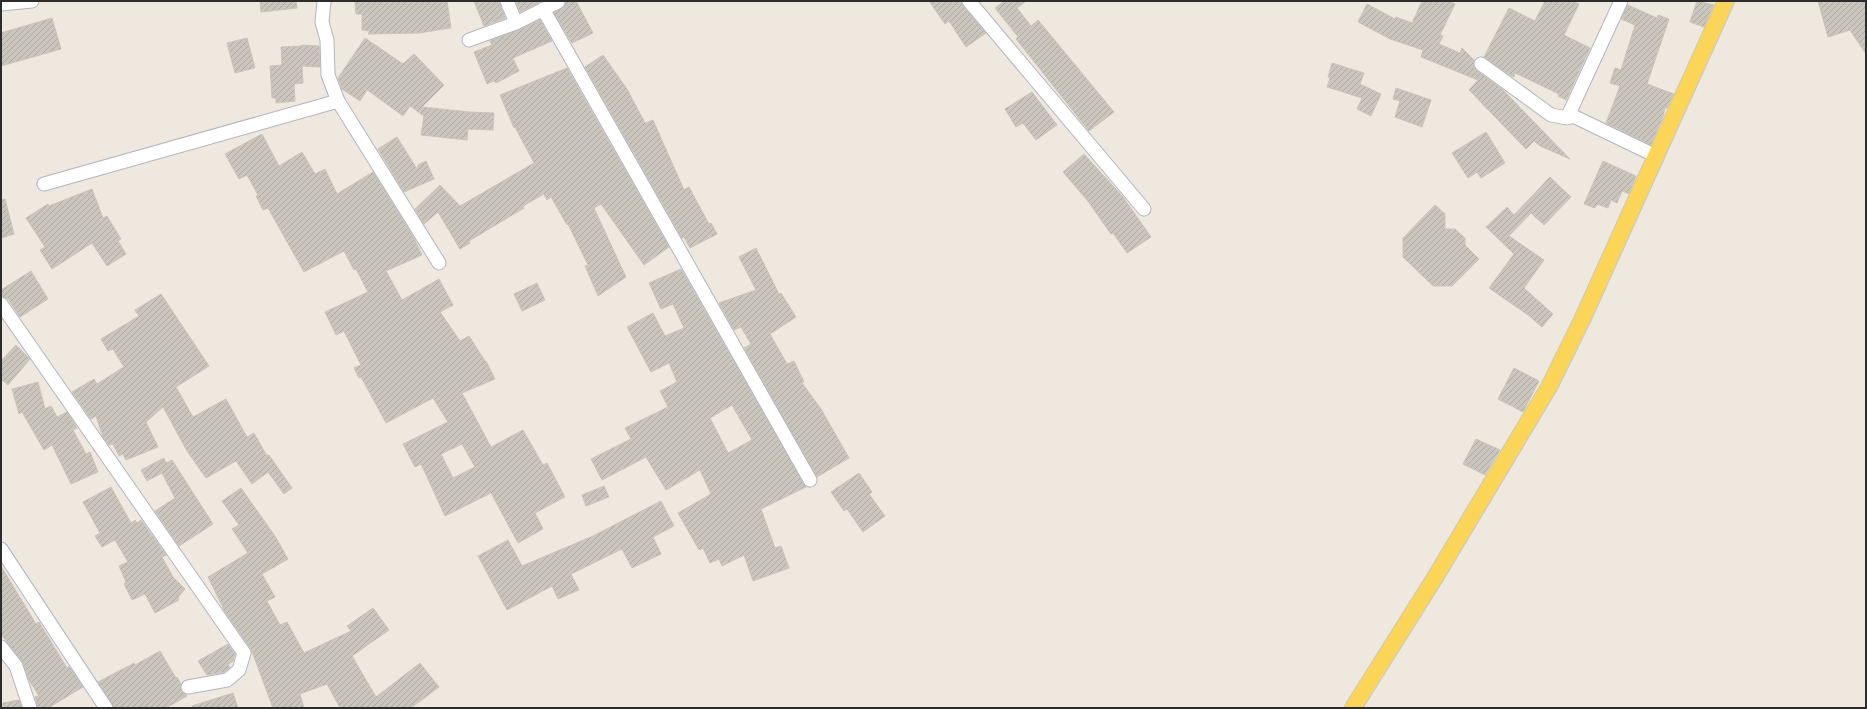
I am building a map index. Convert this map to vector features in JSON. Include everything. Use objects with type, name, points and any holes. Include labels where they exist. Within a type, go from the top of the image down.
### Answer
[{"type":"main road","points":[[1354,708],[1436,576],[1549,387],[1582,320],[1726,1]]},
{"type":"street","points":[[1,4],[32,1]]},
{"type":"street","points":[[324,1],[322,22],[327,40],[328,76],[338,101],[439,263]]},
{"type":"street","points":[[507,1],[516,23]]},
{"type":"street","points":[[969,1],[1144,209]]},
{"type":"street","points":[[1567,118],[1622,1]]},
{"type":"street","points":[[469,40],[516,23],[543,8],[558,2]]},
{"type":"street","points":[[543,8],[810,480]]},
{"type":"street","points":[[1481,64],[1551,115],[1567,118],[1573,116],[1656,156]]},
{"type":"street","points":[[44,184],[338,101]]},
{"type":"street","points":[[1,304],[244,653],[239,670],[226,680],[188,687]]},
{"type":"street","points":[[1,549],[106,708]]},
{"type":"street","points":[[1,647],[16,666],[30,708]]},
{"type":"building","points":[[260,1],[296,1],[297,8],[261,12]]},
{"type":"building","points":[[355,1],[447,1],[451,28],[419,33],[368,34],[370,31],[362,30],[362,14],[356,14]]},
{"type":"building","points":[[474,1],[499,1],[505,18],[484,26]]},
{"type":"building","points":[[516,1],[542,1],[520,12]]},
{"type":"building","points":[[566,1],[576,1],[593,33],[572,43],[554,13],[564,7]]},
{"type":"building","points":[[929,1],[961,1],[963,6],[986,33],[966,47],[949,21],[945,24]]},
{"type":"building","points":[[1004,1],[1026,1],[1017,8],[1031,26],[1038,20],[1114,112],[1089,131],[1016,39],[1018,37],[995,8]]},
{"type":"building","points":[[1422,1],[1449,1],[1455,4],[1440,35],[1443,36],[1439,44],[1460,53],[1462,48],[1474,60],[1474,67],[1476,70],[1503,90],[1570,159],[1540,146],[1534,141],[1526,149],[1469,90],[1478,80],[1421,57],[1423,50],[1390,39],[1358,22],[1367,4],[1395,19],[1396,17],[1412,23]]},
{"type":"building","points":[[1545,1],[1572,1],[1579,4],[1564,35],[1590,48],[1566,100],[1558,96],[1559,94],[1515,73],[1514,77],[1508,74],[1484,57],[1509,8],[1535,21]]},
{"type":"building","points":[[1697,1],[1714,5],[1704,27],[1690,22]]},
{"type":"building","points":[[1818,1],[1866,1],[1866,54],[1850,30],[1828,37]]},
{"type":"building","points":[[1628,5],[1657,18],[1658,15],[1669,19],[1647,84],[1674,94],[1667,108],[1665,108],[1663,117],[1651,145],[1606,123],[1620,86],[1610,83],[1615,68],[1621,70],[1635,25],[1621,19]]},
{"type":"building","points":[[52,18],[61,49],[1,66],[1,33]]},
{"type":"building","points":[[540,20],[552,41],[513,58],[519,71],[496,83],[494,81],[487,84],[474,52],[492,45],[490,41]]},
{"type":"building","points":[[247,38],[255,68],[235,73],[227,43]]},
{"type":"building","points":[[365,38],[403,64],[414,54],[444,85],[422,107],[494,113],[493,130],[468,129],[467,140],[421,135],[424,116],[410,106],[403,116],[366,89],[367,90],[360,101],[342,89],[338,78]]},
{"type":"building","points":[[302,45],[319,46],[320,67],[302,66],[303,83],[294,84],[295,101],[276,103],[276,98],[272,98],[270,66],[282,65],[281,47]]},
{"type":"building","points":[[603,55],[627,89],[645,123],[653,120],[684,190],[689,187],[709,224],[711,223],[717,234],[690,248],[684,237],[682,238],[585,67]]},
{"type":"building","points":[[1332,63],[1364,73],[1360,84],[1381,94],[1371,116],[1357,109],[1362,98],[1327,87]]},
{"type":"building","points":[[567,68],[669,247],[644,265],[601,204],[594,208],[626,277],[598,296],[585,266],[588,265],[568,224],[567,225],[551,197],[547,200],[544,194],[523,206],[524,208],[469,241],[470,243],[460,249],[438,212],[424,224],[415,209],[440,185],[460,206],[534,163],[515,127],[514,128],[500,95]]},
{"type":"building","points":[[1396,88],[1431,100],[1422,127],[1395,117],[1400,101],[1393,99]]},
{"type":"building","points":[[1032,92],[1057,125],[1036,140],[1023,123],[1016,127],[1005,109]]},
{"type":"building","points":[[1486,132],[1505,163],[1481,178],[1477,172],[1468,178],[1452,153]]},
{"type":"building","points":[[262,134],[279,166],[302,152],[315,174],[325,169],[337,194],[373,172],[414,238],[422,255],[386,271],[402,300],[439,279],[453,305],[440,312],[460,341],[469,336],[486,361],[495,379],[462,393],[491,447],[523,430],[543,465],[547,463],[565,497],[535,513],[543,529],[518,543],[491,493],[445,516],[421,464],[415,467],[403,444],[448,422],[433,398],[386,423],[361,377],[359,378],[354,368],[361,365],[344,331],[336,335],[325,312],[368,292],[356,269],[354,270],[344,251],[304,272],[268,208],[263,210],[256,196],[258,195],[247,175],[239,179],[225,154]],"holes":[[[462,444],[475,467],[453,478],[441,454]]]},
{"type":"building","points":[[397,137],[417,169],[418,165],[426,161],[434,179],[404,192],[378,149]]},
{"type":"building","points":[[1084,154],[1123,197],[1151,237],[1127,253],[1113,233],[1111,234],[1087,200],[1063,172]]},
{"type":"building","points":[[1603,161],[1636,176],[1629,194],[1622,191],[1617,203],[1611,200],[1608,208],[1597,204],[1595,208],[1584,204]]},
{"type":"building","points":[[1550,177],[1571,197],[1544,225],[1531,213],[1509,236],[1544,260],[1524,288],[1553,314],[1542,327],[1528,315],[1489,288],[1514,254],[1486,227],[1507,207],[1514,215]]},
{"type":"building","points":[[92,189],[103,218],[107,216],[121,239],[118,241],[126,254],[107,266],[92,243],[52,269],[40,250],[45,247],[26,218],[48,204],[49,206]]},
{"type":"building","points":[[5,199],[14,234],[1,238],[1,200]]},
{"type":"building","points":[[1435,205],[1445,214],[1445,229],[1455,229],[1465,238],[1465,245],[1479,259],[1452,286],[1433,286],[1403,257],[1403,238]]},
{"type":"building","points":[[756,248],[779,294],[781,293],[796,317],[770,334],[787,364],[794,361],[804,382],[802,383],[821,409],[849,458],[817,477],[744,348],[751,344],[741,327],[734,330],[719,303],[756,290],[739,257]]},
{"type":"building","points":[[681,269],[806,487],[761,509],[775,548],[781,546],[789,568],[753,581],[744,555],[722,566],[719,559],[710,563],[703,548],[699,550],[678,513],[711,494],[700,470],[666,490],[646,457],[602,480],[591,459],[631,439],[625,428],[668,407],[660,391],[677,382],[669,363],[651,372],[627,327],[653,313],[665,336],[684,328],[673,304],[661,309],[649,283]],"holes":[[[732,405],[752,440],[728,453],[710,418]]]},
{"type":"building","points":[[31,271],[48,299],[20,317],[8,299],[1,296],[1,290]]},
{"type":"building","points":[[537,283],[545,300],[522,311],[514,294]]},
{"type":"building","points":[[161,294],[209,366],[176,387],[193,417],[226,399],[247,437],[254,433],[267,456],[269,455],[292,488],[284,494],[268,472],[252,484],[236,461],[206,478],[187,451],[163,407],[146,422],[158,447],[126,460],[123,454],[119,456],[113,444],[109,445],[103,437],[96,416],[91,419],[72,392],[94,379],[97,384],[124,367],[113,349],[108,351],[101,339],[139,316],[135,310]]},
{"type":"building","points":[[16,345],[30,359],[8,385],[1,379],[1,361]]},
{"type":"building","points":[[1514,368],[1539,381],[1523,412],[1498,399]]},
{"type":"building","points":[[38,382],[45,409],[51,406],[57,417],[67,412],[77,428],[73,430],[86,454],[90,452],[98,472],[71,484],[52,445],[44,450],[22,412],[19,414],[12,389]]},
{"type":"building","points":[[1476,439],[1500,450],[1485,475],[1463,464]]},
{"type":"building","points":[[164,458],[166,463],[172,460],[213,524],[179,546],[155,511],[175,498],[162,473],[147,481],[141,470]]},
{"type":"building","points":[[859,473],[872,492],[869,494],[885,516],[863,532],[847,509],[844,511],[831,492]]},
{"type":"building","points":[[604,486],[609,497],[586,506],[582,495]]},
{"type":"building","points":[[111,487],[131,523],[135,520],[137,523],[141,520],[166,555],[162,557],[173,577],[185,589],[178,597],[179,600],[155,613],[145,594],[132,600],[124,584],[126,582],[119,566],[128,562],[115,540],[102,547],[95,536],[100,533],[83,502]]},
{"type":"building","points":[[241,488],[275,536],[288,559],[262,574],[275,597],[267,601],[280,625],[287,622],[304,653],[351,631],[347,626],[373,608],[389,630],[352,656],[376,697],[420,663],[439,687],[411,708],[340,708],[327,684],[300,694],[304,708],[273,708],[251,649],[225,612],[208,577],[248,553],[232,529],[239,525],[222,501]]},
{"type":"building","points":[[661,501],[674,526],[653,537],[661,554],[632,568],[622,549],[571,574],[579,590],[558,599],[552,586],[507,610],[478,556],[508,540],[522,566],[593,536]]},
{"type":"building","points":[[1,566],[36,624],[39,622],[67,668],[69,666],[83,687],[48,708],[38,708],[35,697],[39,696],[29,680],[23,663],[1,634]]},
{"type":"building","points":[[228,644],[235,654],[233,661],[228,665],[230,668],[224,672],[207,675],[198,661]]},
{"type":"building","points":[[160,651],[181,684],[182,692],[187,696],[166,708],[114,708],[98,682],[134,663],[135,665]]},
{"type":"building","points":[[233,693],[238,708],[193,708],[192,706]]},
{"type":"building","points":[[19,700],[22,708],[3,708],[3,703]]}]
